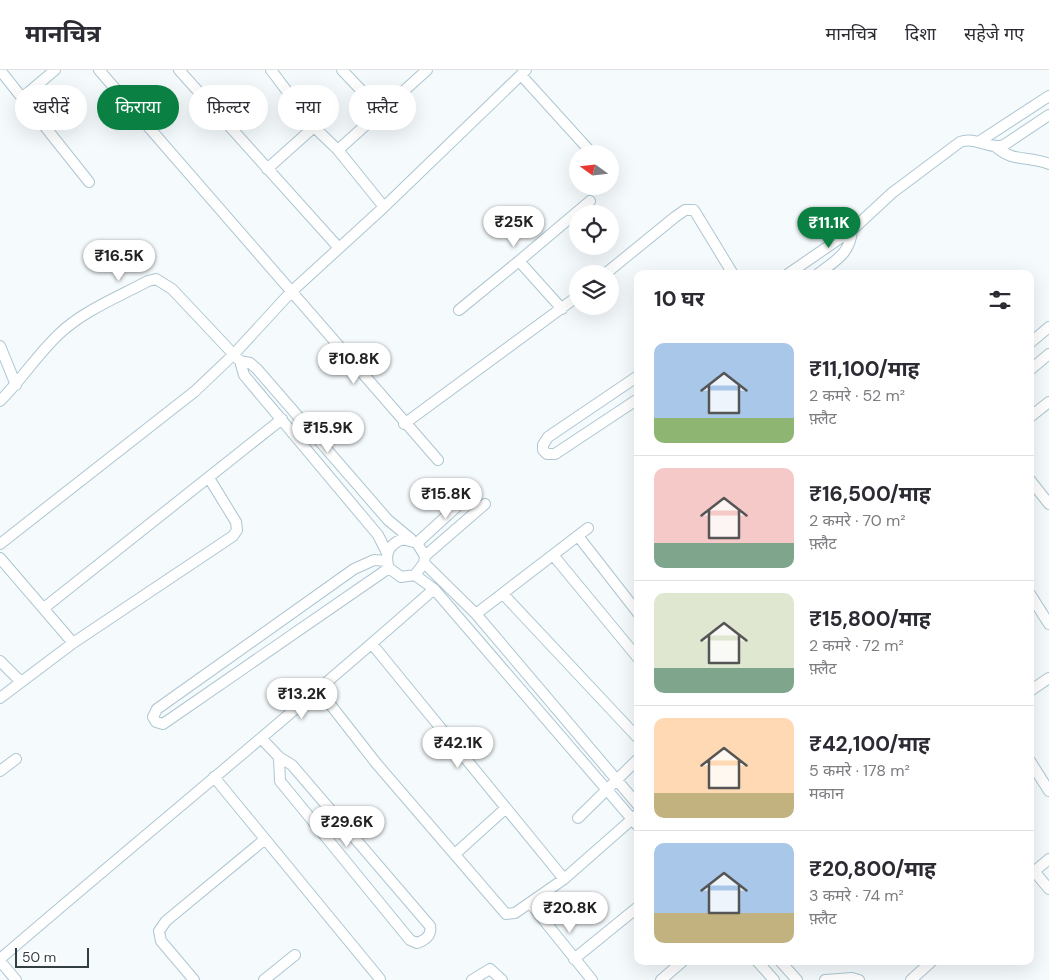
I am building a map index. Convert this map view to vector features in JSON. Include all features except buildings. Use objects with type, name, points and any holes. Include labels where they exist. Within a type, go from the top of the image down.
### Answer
[{"type":"street","points":[[0,70],[15,88]]},
{"type":"street","points":[[36,85],[55,70]]},
{"type":"street","points":[[99,70],[404,424],[438,460]]},
{"type":"street","points":[[179,70],[339,248]]},
{"type":"street","points":[[271,70],[282,85]]},
{"type":"street","points":[[342,70],[356,85]]},
{"type":"street","points":[[410,85],[427,70]]},
{"type":"street","points":[[0,544],[237,358],[291,292],[384,207],[524,72],[585,145]]},
{"type":"street","points":[[980,141],[1049,96]]},
{"type":"street","points":[[996,147],[1004,145],[1049,115]]},
{"type":"street","points":[[48,130],[89,182]]},
{"type":"street","points":[[267,169],[311,130]]},
{"type":"street","points":[[317,130],[338,150],[384,207]]},
{"type":"street","points":[[338,150],[360,130]]},
{"type":"street","points":[[794,270],[852,230],[892,193],[960,142],[969,139],[980,141],[996,147],[1009,157],[1030,158],[1049,164]]},
{"type":"street","points":[[459,310],[590,201]]},
{"type":"street","points":[[616,265],[685,210],[694,210],[700,216],[731,270]]},
{"type":"street","points":[[823,270],[847,250],[852,230]]},
{"type":"street","points":[[519,262],[562,309]]},
{"type":"street","points":[[0,401],[16,385],[47,346],[75,321],[148,281],[156,279],[172,289],[237,358],[244,375],[378,535],[388,561],[401,577],[415,575],[434,589],[606,791],[634,818]]},
{"type":"street","points":[[404,424],[569,303]]},
{"type":"street","points":[[1034,340],[1049,327]]},
{"type":"street","points":[[0,346],[4,367],[16,385]]},
{"type":"street","points":[[1034,367],[1049,354]]},
{"type":"street","points":[[237,358],[250,363],[257,369],[388,520],[414,541],[425,559],[476,614],[634,800]]},
{"type":"street","points":[[634,379],[548,437],[543,445],[543,450],[547,454],[554,454],[634,402]]},
{"type":"street","points":[[1034,414],[1049,402]]},
{"type":"street","points":[[44,608],[282,419]]},
{"type":"street","points":[[0,698],[73,643],[233,536],[236,530],[236,522],[209,478]]},
{"type":"street","points":[[1034,484],[1048,500]]},
{"type":"street","points":[[388,561],[374,560],[346,575],[157,709],[153,717],[156,722],[163,724],[388,561],[396,541],[414,541],[475,490]]},
{"type":"street","points":[[415,575],[425,559],[485,504]]},
{"type":"street","points":[[476,614],[588,528]]},
{"type":"street","points":[[578,536],[634,608]]},
{"type":"street","points":[[553,555],[634,653]]},
{"type":"street","points":[[0,558],[73,643]]},
{"type":"street","points":[[16,980],[0,960],[319,690],[434,589]]},
{"type":"street","points":[[503,594],[634,734]]},
{"type":"street","points":[[1034,600],[1049,624]]},
{"type":"street","points":[[372,644],[564,879]]},
{"type":"street","points":[[0,661],[21,682]]},
{"type":"street","points":[[1034,688],[1049,678]]},
{"type":"street","points":[[319,690],[376,763],[506,914],[515,913],[564,879],[634,822]]},
{"type":"street","points":[[261,738],[279,758],[292,765],[301,775],[430,926],[430,933],[425,940],[417,943],[410,940],[280,781],[279,758]]},
{"type":"street","points":[[0,771],[16,759]]},
{"type":"street","points":[[578,818],[634,763]]},
{"type":"street","points":[[1034,767],[1049,791]]},
{"type":"street","points":[[214,777],[380,979]]},
{"type":"street","points":[[456,854],[506,808]]},
{"type":"street","points":[[194,980],[161,941],[159,931],[166,921],[264,840]]},
{"type":"street","points":[[1034,871],[1049,858]]},
{"type":"street","points":[[1034,875],[1049,890]]},
{"type":"street","points":[[530,903],[592,980]]},
{"type":"street","points":[[574,958],[634,910]]},
{"type":"street","points":[[264,980],[295,955]]},
{"type":"street","points":[[662,980],[679,965]]},
{"type":"street","points":[[761,965],[774,980]]},
{"type":"street","points":[[784,965],[797,980]]},
{"type":"street","points":[[911,980],[928,965]]},
{"type":"street","points":[[472,980],[490,968],[502,980]]},
{"type":"street","points":[[824,980],[845,978],[859,980]]}]
